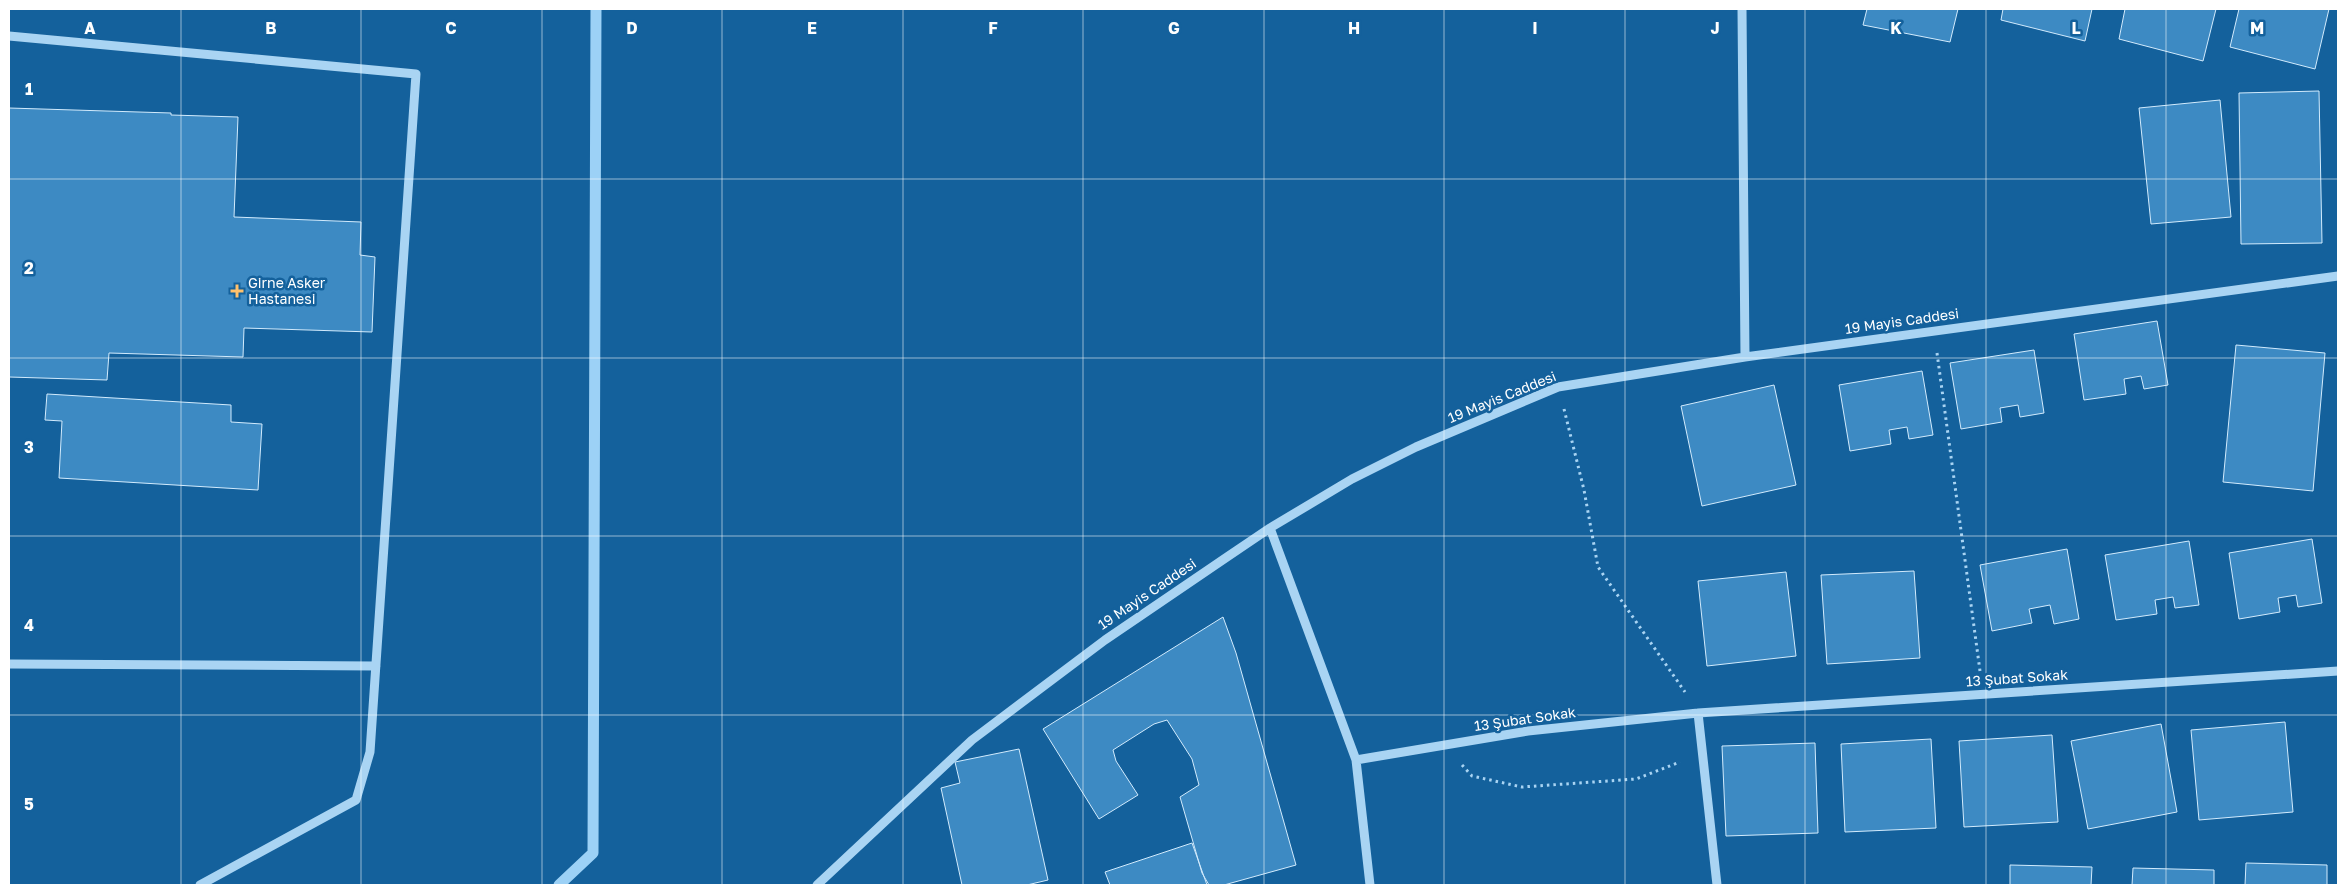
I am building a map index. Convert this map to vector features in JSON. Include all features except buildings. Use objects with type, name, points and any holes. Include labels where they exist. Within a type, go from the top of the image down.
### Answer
[{"type":"street","points":[[1742,9],[1745,356]]},
{"type":"street","points":[[9,36],[416,74],[370,752],[356,800],[200,885]]},
{"type":"street","name":"19 Mayis Caddesi","points":[[817,885],[972,740],[1105,640],[1270,528],[1352,479],[1416,447],[1558,387],[1745,356],[2338,276]]},
{"type":"street","points":[[1270,528],[1356,760],[1370,885]]},
{"type":"street","points":[[9,664],[376,666]]},
{"type":"street","name":"13 Şubat Sokak","points":[[1356,760],[1528,730],[1698,713],[2338,671]]},
{"type":"street","points":[[1698,713],[1717,885]]},
{"type":"path","points":[[1934,330],[1983,694]]},
{"type":"path","points":[[1558,387],[1584,490],[1598,567],[1671,670],[1698,713]]},
{"type":"path","points":[[1443,745],[1472,776],[1522,787],[1636,778],[1702,754]]},
{"type":"waterway","points":[[559,885],[593,853],[596,9]]},
{"type":"place","name":"Girne Asker Hastanesi","points":[[237,291]]}]
